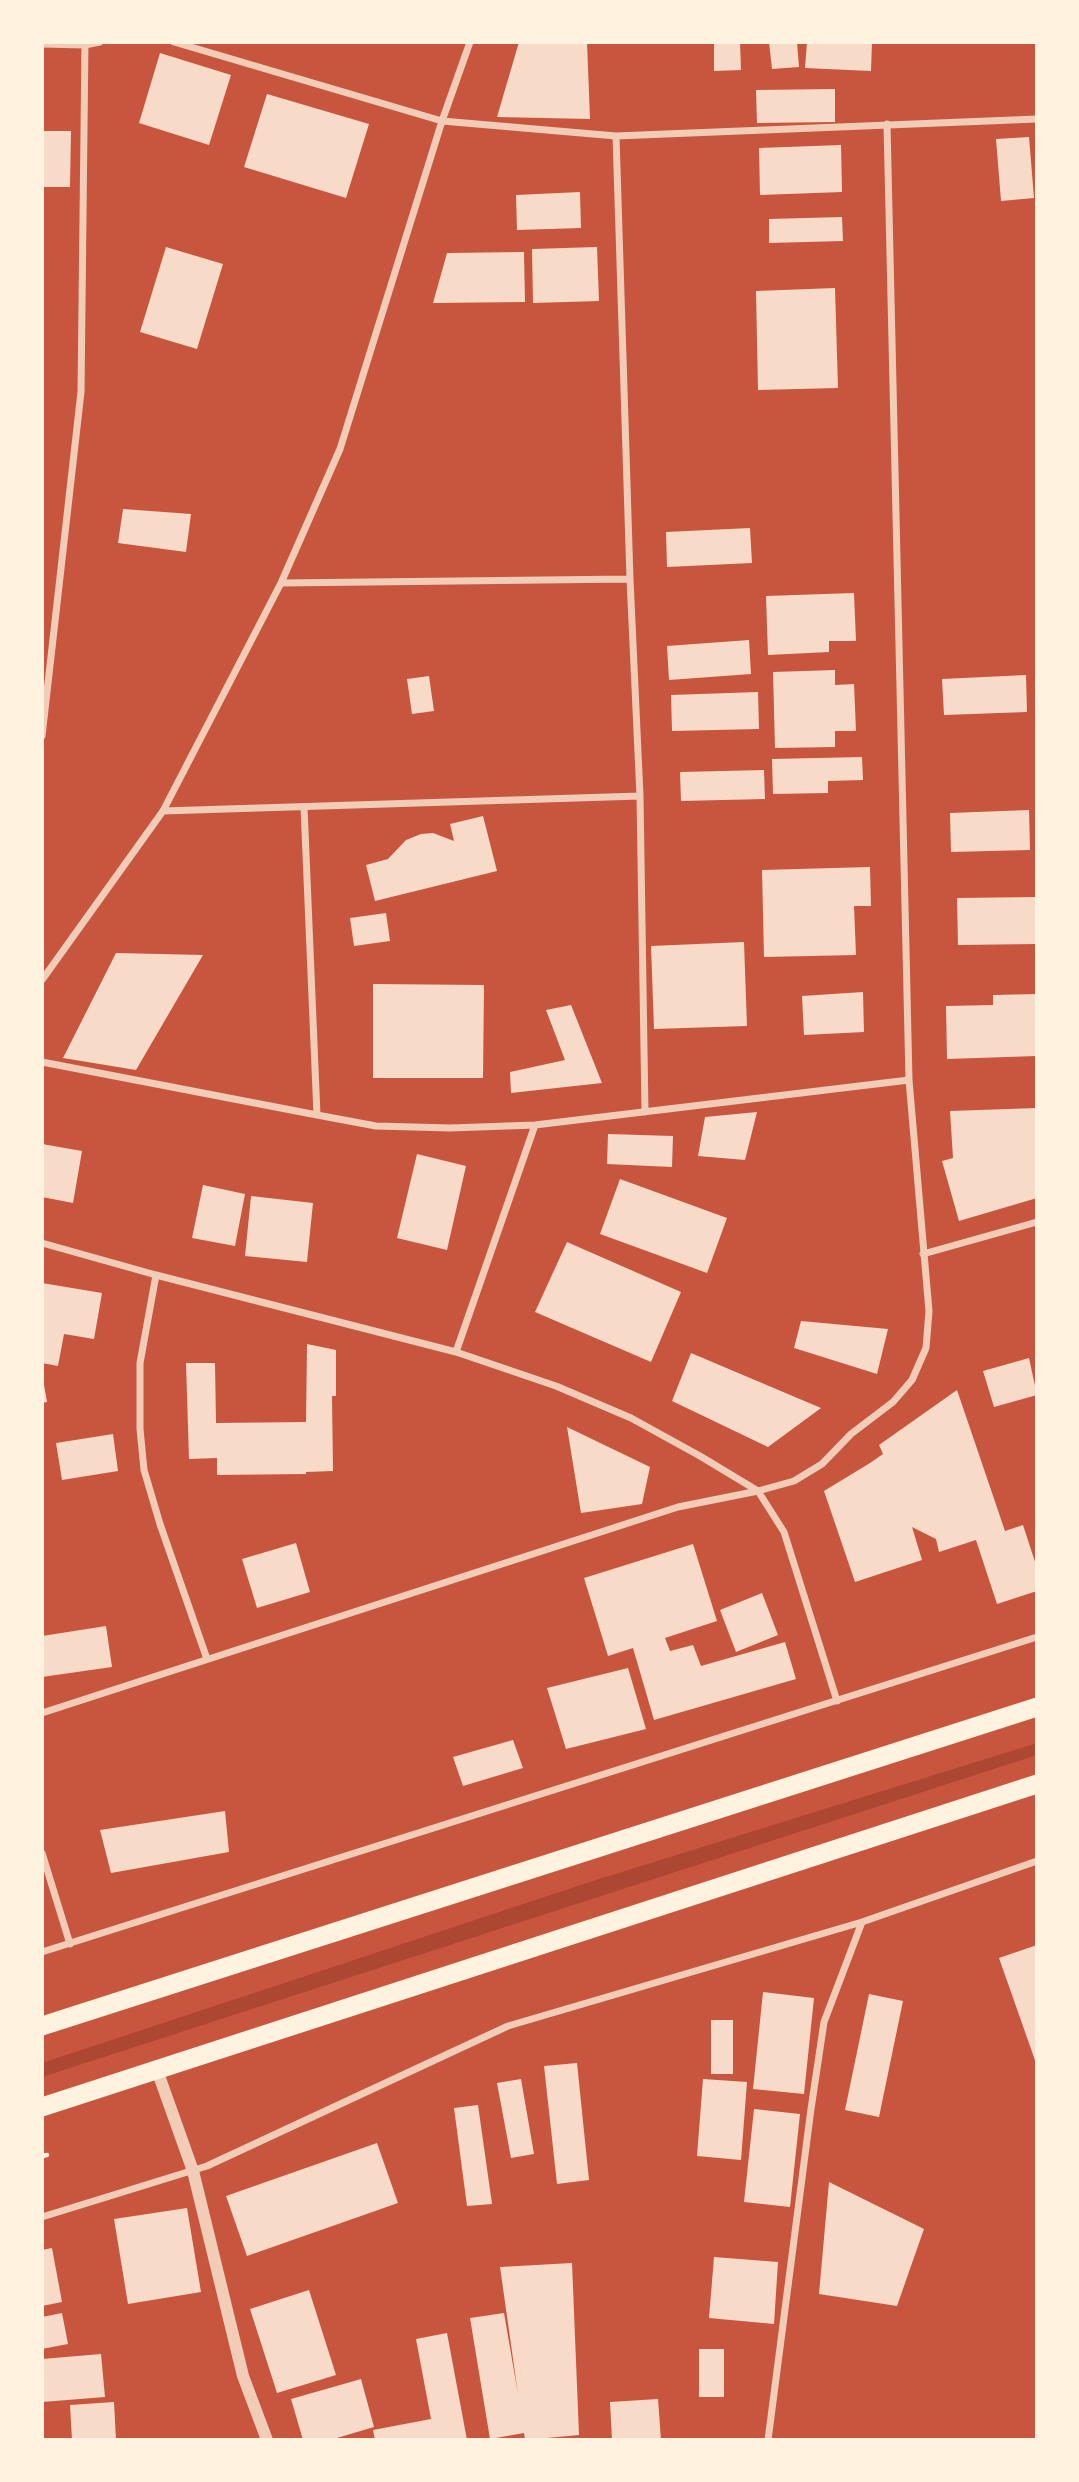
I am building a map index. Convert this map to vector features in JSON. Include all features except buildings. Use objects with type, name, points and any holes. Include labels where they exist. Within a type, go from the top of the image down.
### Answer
[{"type":"highway","points":[[42,2026],[1037,1707]]},
{"type":"highway","points":[[42,2106],[1037,1784]]},
{"type":"street","points":[[42,44],[100,42]]},
{"type":"street","points":[[174,42],[442,121],[616,136],[1037,119]]},
{"type":"street","points":[[42,980],[163,811],[281,583],[340,449],[442,121],[470,42]]},
{"type":"street","points":[[42,736],[82,392],[85,44]]},
{"type":"street","points":[[42,1713],[678,1507],[758,1492],[794,1481],[822,1464],[851,1434],[893,1402],[912,1380],[926,1348],[929,1311],[909,1080],[887,124]]},
{"type":"street","points":[[616,136],[630,579],[640,796],[645,1112]]},
{"type":"street","points":[[281,583],[630,579]]},
{"type":"street","points":[[163,811],[640,796]]},
{"type":"street","points":[[304,807],[317,1115]]},
{"type":"street","points":[[42,1062],[376,1126],[450,1128],[535,1125],[909,1080]]},
{"type":"street","points":[[456,1352],[535,1125]]},
{"type":"street","points":[[923,1254],[1037,1222]]},
{"type":"street","points":[[42,1243],[456,1352],[556,1386],[631,1418],[700,1456],[758,1492],[784,1532],[837,1700]]},
{"type":"street","points":[[156,1275],[141,1363],[144,1470],[208,1660]]},
{"type":"street","points":[[42,1952],[1037,1637]]},
{"type":"street","points":[[42,1853],[70,1944]]},
{"type":"street","points":[[42,2217],[193,2171],[508,2026],[862,1922],[1037,1861]]},
{"type":"street","points":[[768,2440],[824,2022],[862,1922]]},
{"type":"street","points":[[157,2070],[193,2171],[243,2376],[267,2440]]},
{"type":"shaded area","points":[[1037,1743],[1037,1755],[42,2077],[42,2063],[596,1880]]}]
